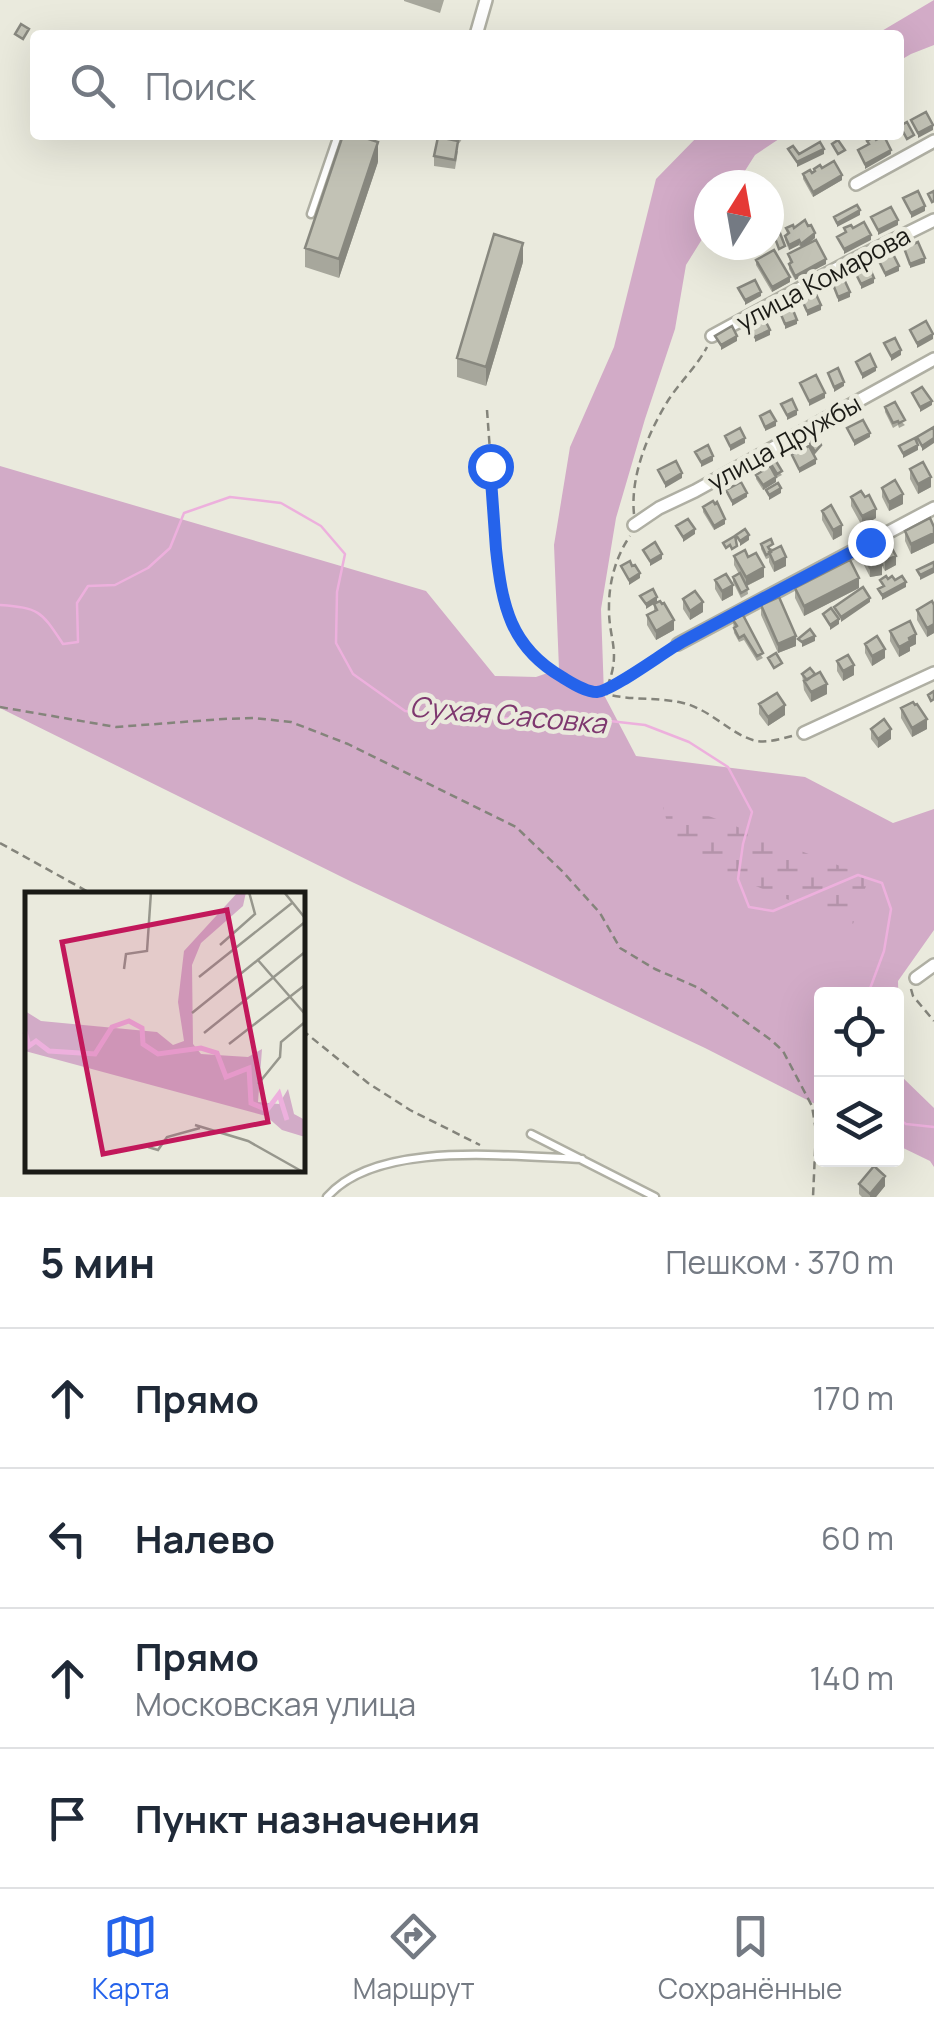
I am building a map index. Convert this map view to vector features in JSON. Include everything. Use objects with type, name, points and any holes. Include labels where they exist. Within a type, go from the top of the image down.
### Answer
[{"type":"street","points":[[477,30],[486,0]]},
{"type":"street","points":[[856,184],[934,141]]},
{"type":"street","name":"улица Комарова","points":[[712,336],[934,220]]},
{"type":"street","name":"улица Дружбы","points":[[634,524],[934,359]]},
{"type":"street","points":[[678,644],[934,508]]},
{"type":"street","points":[[804,733],[934,674]]},
{"type":"street","points":[[916,978],[934,965]]},
{"type":"lane","points":[[311,214],[336,140]]},
{"type":"lane","points":[[531,1134],[656,1197]]},
{"type":"lane","points":[[327,1197],[347,1179],[387,1164],[435,1156],[582,1159]]},
{"type":"path","points":[[487,410],[500,588],[507,614],[541,665],[583,689],[614,697],[695,706],[753,740],[804,733]]},
{"type":"path","points":[[599,692],[678,644]]},
{"type":"path","points":[[0,706],[116,727],[223,718],[291,722],[348,744],[516,827],[600,914],[620,948],[655,969],[700,988],[783,1051],[812,1106],[816,1131],[813,1197]]},
{"type":"path","points":[[0,843],[88,892]]},
{"type":"path","points":[[916,978],[912,996],[934,1021]]},
{"type":"path","points":[[305,1032],[368,1083],[410,1110],[504,1156]]},
{"type":"green space","points":[[934,0],[934,45],[904,58],[904,30],[883,30]]},
{"type":"green space","points":[[694,140],[778,140],[755,155],[746,170],[694,170],[694,252],[686,265],[675,329],[616,518],[601,609],[604,695],[636,756],[805,777],[893,823],[934,809],[934,930],[898,981],[898,987],[814,987],[814,1103],[0,708],[0,466],[426,591],[495,676],[536,677],[559,669],[554,545],[570,447],[614,347],[656,179]]},
{"type":"green space","points":[[661,798],[869,877],[852,927],[674,851]]},
{"type":"green space","points":[[904,1079],[934,1108],[934,1167],[904,1148]]},
{"type":"building","points":[[21,24],[29,29],[23,39],[15,34]]},
{"type":"building","points":[[926,112],[933,125],[918,133],[911,120]]},
{"type":"building","points":[[907,122],[914,135],[907,139],[904,133]]},
{"type":"building","points":[[341,140],[378,142],[339,259],[305,248]]},
{"type":"building","points":[[437,140],[458,141],[455,160],[434,156]]},
{"type":"building","points":[[838,140],[845,150],[838,154],[832,144]]},
{"type":"building","points":[[886,140],[891,150],[865,164],[858,150],[869,144],[867,141]]},
{"type":"building","points":[[820,142],[824,149],[797,162],[788,149],[793,146],[799,154]]},
{"type":"building","points":[[834,161],[842,175],[813,192],[803,174]]},
{"type":"building","points":[[918,191],[925,206],[911,213],[903,198]]},
{"type":"building","points":[[857,205],[860,210],[837,223],[834,217]]},
{"type":"building","points":[[891,207],[898,220],[878,230],[871,217]]},
{"type":"building","points":[[805,220],[815,233],[801,244],[799,240],[789,245],[786,228],[794,228]]},
{"type":"building","points":[[864,222],[871,235],[844,249],[837,237],[846,232],[844,228]]},
{"type":"building","points":[[494,234],[523,243],[486,367],[457,358]]},
{"type":"building","points":[[816,240],[826,259],[795,276],[788,254]]},
{"type":"building","points":[[918,242],[925,258],[910,264],[904,248]]},
{"type":"building","points":[[892,252],[899,266],[885,273],[878,259]]},
{"type":"building","points":[[756,260],[780,260],[790,277],[772,287]]},
{"type":"building","points":[[868,264],[874,278],[861,284],[854,270]]},
{"type":"building","points":[[843,277],[850,292],[838,297],[832,282]]},
{"type":"building","points":[[755,280],[761,292],[745,300],[738,288]]},
{"type":"building","points":[[815,292],[821,305],[807,311],[801,298]]},
{"type":"building","points":[[791,305],[797,320],[785,324],[779,310]]},
{"type":"building","points":[[765,320],[770,330],[755,337],[750,327]]},
{"type":"building","points":[[926,321],[933,334],[917,343],[910,330]]},
{"type":"building","points":[[732,326],[737,336],[721,345],[715,336]]},
{"type":"building","points":[[895,338],[901,350],[891,356],[884,343]]},
{"type":"building","points":[[870,354],[876,367],[862,374],[856,362]]},
{"type":"building","points":[[838,368],[844,382],[834,387],[828,373]]},
{"type":"building","points":[[816,375],[825,393],[809,401],[800,383]]},
{"type":"building","points":[[922,387],[932,401],[920,407],[912,393]]},
{"type":"building","points":[[792,399],[797,410],[787,415],[781,404]]},
{"type":"building","points":[[895,402],[905,420],[899,423],[893,423],[885,407]]},
{"type":"building","points":[[770,411],[776,421],[765,427],[760,416]]},
{"type":"building","points":[[863,420],[870,433],[854,441],[847,428]]},
{"type":"building","points":[[934,427],[934,438],[922,446],[917,437]]},
{"type":"building","points":[[740,428],[745,438],[730,446],[725,436]]},
{"type":"building","points":[[817,438],[821,445],[815,452],[809,442]]},
{"type":"building","points":[[915,438],[918,445],[903,453],[899,446]]},
{"type":"building","points":[[708,445],[713,456],[701,462],[695,452]]},
{"type":"building","points":[[809,446],[816,459],[799,469],[792,455]]},
{"type":"building","points":[[774,458],[782,471],[777,474],[769,461]]},
{"type":"building","points":[[676,461],[682,473],[665,483],[658,470]]},
{"type":"building","points":[[923,462],[931,477],[918,484],[910,469]]},
{"type":"building","points":[[770,466],[776,477],[763,485],[756,475]]},
{"type":"building","points":[[895,480],[903,494],[889,502],[882,488]]},
{"type":"building","points":[[741,482],[747,493],[732,501],[726,490]]},
{"type":"building","points":[[778,483],[781,488],[769,495],[766,490]]},
{"type":"building","points":[[861,491],[865,497],[869,495],[876,509],[862,516],[851,497]]},
{"type":"building","points":[[713,501],[725,519],[714,526],[703,507]]},
{"type":"building","points":[[831,505],[842,525],[833,530],[822,511]]},
{"type":"building","points":[[930,518],[934,533],[911,544],[905,531]]},
{"type":"building","points":[[688,519],[695,529],[683,537],[676,526]]},
{"type":"building","points":[[745,529],[749,535],[740,541],[736,535]]},
{"type":"building","points":[[735,536],[737,546],[726,548],[723,543]]},
{"type":"building","points":[[771,539],[771,552],[766,555],[761,544]]},
{"type":"building","points":[[888,541],[896,556],[885,561],[882,556],[882,565],[870,568],[863,554]]},
{"type":"building","points":[[655,542],[662,554],[650,561],[643,550]]},
{"type":"building","points":[[781,546],[786,557],[774,563],[769,552]]},
{"type":"building","points":[[745,550],[748,557],[756,553],[764,567],[746,577],[734,556]]},
{"type":"building","points":[[850,560],[859,578],[804,606],[795,588]]},
{"type":"building","points":[[630,561],[640,573],[629,580],[621,566]]},
{"type":"building","points":[[934,562],[934,568],[920,575],[917,570]]},
{"type":"building","points":[[740,573],[748,589],[741,593],[733,577]]},
{"type":"building","points":[[726,574],[733,585],[722,591],[715,580]]},
{"type":"building","points":[[886,576],[895,580],[902,576],[906,582],[882,595],[878,589],[884,586],[880,580]]},
{"type":"building","points":[[863,587],[870,598],[841,617],[834,607]]},
{"type":"building","points":[[653,589],[657,597],[646,604],[640,596]]},
{"type":"building","points":[[695,591],[703,602],[690,611],[683,599]]},
{"type":"building","points":[[779,597],[796,636],[778,644],[761,605]]},
{"type":"building","points":[[660,601],[674,620],[656,631],[647,615],[657,610],[654,604]]},
{"type":"building","points":[[932,601],[934,624],[927,628],[917,610]]},
{"type":"building","points":[[831,608],[839,619],[830,625],[823,614]]},
{"type":"building","points":[[743,615],[763,653],[757,656],[744,635],[739,638],[734,628],[737,626],[733,620]]},
{"type":"building","points":[[910,621],[916,634],[899,647],[890,631]]},
{"type":"building","points":[[810,629],[815,636],[802,642],[798,639]]},
{"type":"building","points":[[877,636],[885,649],[872,656],[865,644]]},
{"type":"building","points":[[776,653],[782,663],[774,668],[768,658]]},
{"type":"building","points":[[848,655],[854,665],[843,671],[837,661]]},
{"type":"building","points":[[810,668],[815,674],[807,680],[802,674]]},
{"type":"building","points":[[820,672],[827,684],[811,692],[804,681]]},
{"type":"building","points":[[777,693],[785,705],[768,717],[759,704]]},
{"type":"building","points":[[913,702],[927,719],[912,728],[901,708]]},
{"type":"building","points":[[884,719],[891,729],[878,739],[871,729]]},
{"type":"building","points":[[873,1167],[885,1176],[870,1194],[859,1184]]},
{"type":"waterway","name":"Сухая Сасовка","points":[[0,605],[32,610],[44,618],[63,644],[78,642],[77,603],[88,586],[115,585],[148,568],[170,548],[184,513],[230,497],[281,503],[321,526],[345,554],[337,592],[336,643],[353,674],[405,711],[645,725],[689,742],[728,767],[752,812],[738,879],[749,907],[773,911],[858,875],[882,883],[891,909],[884,951],[871,987]]},
{"type":"waterway","name":"Сухая Сасовка","points":[[904,1123],[934,1127]]},
{"type":"route","points":[[490,466],[500,588],[507,614],[541,665],[593,692],[614,685],[678,644],[870,542]]}]
